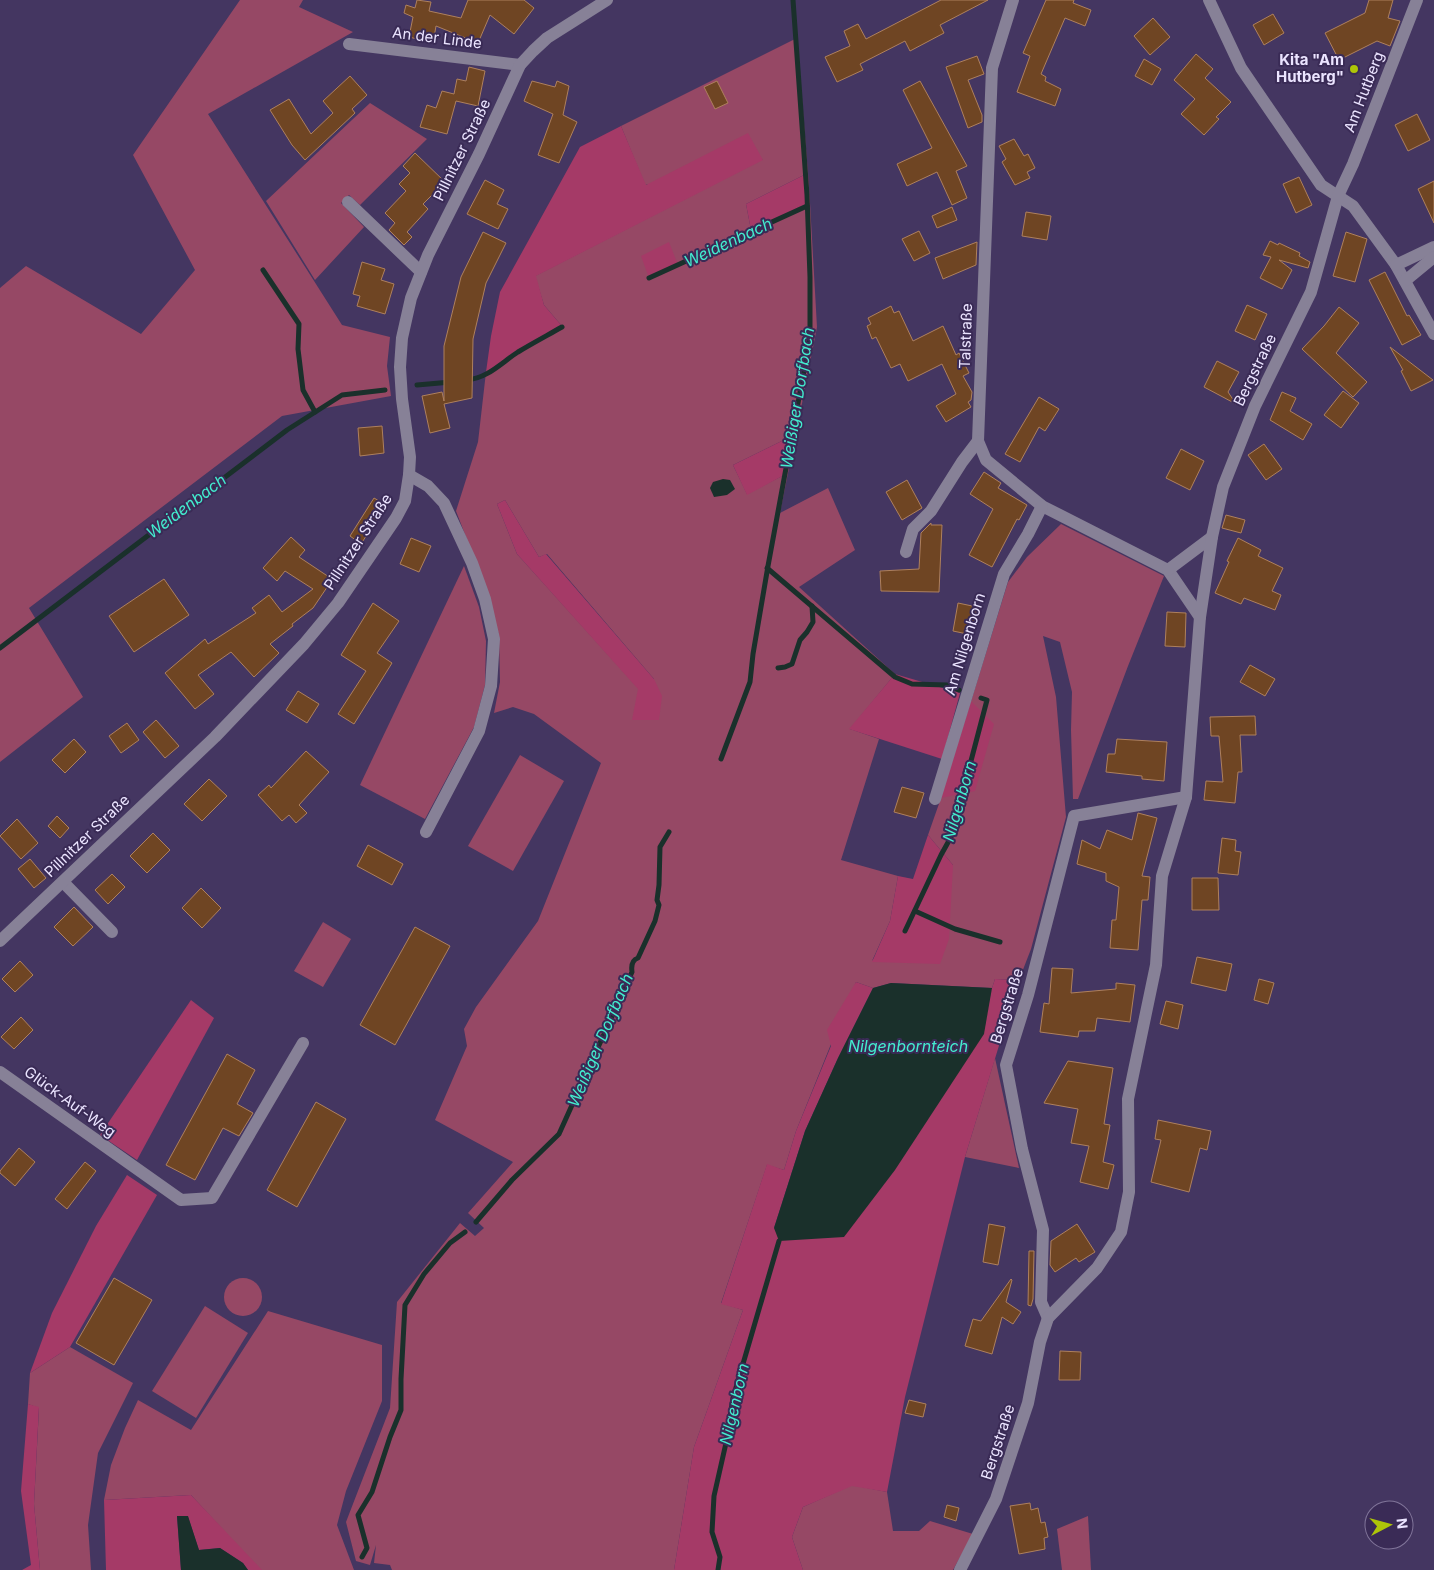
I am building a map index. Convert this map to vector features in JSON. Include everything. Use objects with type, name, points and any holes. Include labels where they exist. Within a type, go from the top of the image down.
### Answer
[{"type":"street","name":"Pillnitzer Straße","points":[[0,942],[216,737],[304,644],[338,603],[396,518],[405,501],[410,457],[402,399],[400,367],[402,338],[411,298],[421,272],[520,65],[548,38],[606,0]]},
{"type":"street","name":"Talstraße","points":[[1013,0],[992,68],[978,441],[986,460],[1042,506],[1168,570],[1200,617]]},
{"type":"street","points":[[1209,0],[1241,68],[1321,185],[1353,206],[1396,265],[1434,334]]},
{"type":"street","name":"Am Hutberg","points":[[1338,196],[1353,164],[1417,0]]},
{"type":"street","name":"An der Linde","points":[[349,44],[520,65]]},
{"type":"street","name":"Bergstraße","points":[[960,1570],[996,1499],[1028,1404],[1040,1342],[1048,1318],[1097,1268],[1121,1232],[1129,1192],[1128,1099],[1156,965],[1162,876],[1186,797],[1200,617],[1212,537],[1223,487],[1255,406],[1312,292],[1338,196]]},
{"type":"street","points":[[348,202],[421,272]]},
{"type":"street","points":[[1396,265],[1434,247]]},
{"type":"street","points":[[1405,281],[1434,257]]},
{"type":"street","points":[[906,552],[913,529],[930,511],[978,441]]},
{"type":"street","points":[[409,475],[428,486],[444,503],[472,563],[485,599],[494,639],[491,686],[479,731],[426,832]]},
{"type":"street","name":"Am Nilgenborn","points":[[935,799],[1004,574],[1042,506]]},
{"type":"street","points":[[1168,570],[1212,537]]},
{"type":"street","name":"Bergstraße","points":[[1048,1318],[1041,1302],[1042,1230],[1022,1149],[1006,1065],[1028,996],[1074,816],[1186,797]]},
{"type":"street","points":[[63,882],[112,932]]},
{"type":"street","name":"Glück-Auf-Weg","points":[[0,1072],[181,1200],[212,1198],[303,1042]]},
{"type":"shaded area","points":[[240,0],[303,0],[299,7],[353,32],[208,114],[342,325],[390,337],[387,366],[391,396],[282,416],[29,608],[83,697],[0,762],[0,288],[26,266],[141,334],[195,270],[133,155]]},
{"type":"shaded area","points":[[797,38],[808,173],[746,204],[751,230],[810,203],[817,327],[796,434],[733,465],[747,494],[788,473],[780,513],[828,488],[855,550],[799,587],[895,674],[850,729],[879,739],[841,860],[898,876],[890,921],[872,961],[953,865],[928,835],[1008,582],[1027,557],[1061,524],[1164,576],[1078,799],[1073,799],[1072,692],[1060,642],[1043,636],[1056,697],[1066,817],[1031,949],[1019,980],[995,979],[992,988],[891,983],[873,988],[856,982],[796,1131],[784,1170],[767,1165],[721,1303],[743,1310],[694,1447],[674,1570],[392,1570],[390,1565],[374,1563],[376,1545],[370,1565],[356,1561],[346,1522],[390,1408],[397,1302],[460,1223],[475,1236],[484,1228],[468,1213],[513,1162],[435,1120],[467,1046],[464,1029],[476,1007],[538,921],[601,763],[534,714],[513,707],[494,713],[500,682],[499,635],[456,511],[478,442],[486,372],[524,346],[561,325],[544,305],[535,276],[763,159],[645,185],[621,126]],"holes":[[[505,500],[539,557],[547,554],[654,679],[639,689],[517,554],[497,504]]]},
{"type":"shaded area","points":[[370,103],[427,139],[360,205],[349,195],[341,203],[364,227],[315,280],[266,201]]},
{"type":"shaded area","points":[[621,126],[646,185],[748,133],[763,160],[536,276],[544,305],[561,325],[486,372],[500,292],[580,147]]},
{"type":"shaded area","points":[[808,173],[810,203],[751,230],[746,204]]},
{"type":"shaded area","points":[[669,242],[678,265],[649,278],[641,256]]},
{"type":"shaded area","points":[[796,434],[788,473],[747,495],[733,465]]},
{"type":"shaded area","points":[[505,500],[539,557],[546,554],[654,679],[662,696],[659,720],[632,720],[638,689],[517,554],[497,504]]},
{"type":"shaded area","points":[[464,566],[479,607],[486,641],[485,685],[474,727],[425,819],[360,785]]},
{"type":"shaded area","points":[[895,674],[960,693],[942,759],[849,729]]},
{"type":"shaded area","points":[[971,701],[994,724],[975,791],[941,798]]},
{"type":"shaded area","points":[[520,755],[564,781],[513,871],[468,846]]},
{"type":"shaded area","points":[[928,835],[953,865],[949,939],[940,964],[872,962],[890,921],[898,876],[913,879]]},
{"type":"shaded area","points":[[323,922],[351,939],[323,987],[294,971]]},
{"type":"shaded area","points":[[995,979],[1019,980],[965,1157],[905,1397],[887,1492],[852,1486],[803,1507],[792,1537],[803,1570],[674,1570],[694,1447],[743,1310],[721,1304],[767,1164],[784,1170],[796,1131],[831,1046],[827,1030],[856,982],[873,988],[838,1058],[805,1131],[774,1228],[992,988]]},
{"type":"shaded area","points":[[191,1000],[214,1018],[137,1160],[100,1135]]},
{"type":"shaded area","points":[[995,1058],[1019,1168],[965,1157]]},
{"type":"shaded area","points":[[127,1175],[157,1195],[70,1347],[30,1373],[52,1313],[96,1226]]},
{"type":"shaded area","points":[[243,1278],[256,1284],[262,1297],[256,1310],[243,1316],[230,1310],[224,1297],[230,1284]]},
{"type":"shaded area","points":[[205,1306],[248,1333],[196,1418],[152,1391]]},
{"type":"shaded area","points":[[268,1311],[382,1345],[382,1401],[346,1491],[337,1525],[354,1570],[260,1570],[191,1495],[104,1500],[111,1465],[138,1400],[191,1430]]},
{"type":"shaded area","points":[[70,1347],[133,1383],[98,1453],[88,1525],[91,1570],[40,1570],[34,1504],[39,1408],[28,1404],[30,1373]]},
{"type":"shaded area","points":[[28,1404],[39,1407],[34,1504],[40,1570],[22,1570],[31,1565],[21,1491]]},
{"type":"shaded area","points":[[852,1485],[887,1492],[893,1531],[919,1531],[930,1521],[973,1534],[953,1570],[803,1570],[792,1537],[803,1507]]},
{"type":"shaded area","points":[[191,1495],[262,1570],[248,1570],[243,1563],[220,1548],[199,1550],[188,1517],[177,1516],[181,1570],[106,1570],[104,1500]]},
{"type":"shaded area","points":[[1088,1516],[1091,1570],[1062,1570],[1057,1529]]},
{"type":"water","points":[[723,479],[730,480],[735,489],[727,495],[714,497],[710,488],[713,482]]},
{"type":"water","name":"Nilgenbornteich","points":[[891,983],[992,988],[984,1034],[895,1170],[844,1237],[779,1241],[774,1228],[805,1131],[838,1058],[873,988]]},
{"type":"water","points":[[177,1516],[188,1516],[199,1550],[220,1548],[243,1563],[248,1570],[181,1570]]},
{"type":"building","points":[[417,0],[431,2],[429,11],[461,18],[468,0],[524,0],[534,8],[514,34],[490,15],[478,43],[436,26],[433,43],[409,37],[413,17],[404,13],[406,5],[415,8]]},
{"type":"building","points":[[941,0],[988,0],[940,25],[944,33],[910,51],[905,41],[860,64],[863,70],[837,82],[825,57],[850,46],[844,31],[858,24],[866,39]]},
{"type":"building","points":[[1046,0],[1074,0],[1073,3],[1091,10],[1085,26],[1065,18],[1041,74],[1046,77],[1045,81],[1061,89],[1055,106],[1017,92],[1030,56],[1023,53]]},
{"type":"building","points":[[1369,0],[1393,0],[1388,18],[1400,21],[1390,46],[1377,41],[1339,60],[1325,33],[1365,13]]},
{"type":"building","points":[[1273,14],[1284,33],[1264,45],[1253,25]]},
{"type":"building","points":[[1153,18],[1170,37],[1150,55],[1134,36]]},
{"type":"building","points":[[1196,54],[1213,69],[1205,78],[1231,102],[1216,117],[1219,119],[1204,135],[1181,114],[1195,99],[1174,80]]},
{"type":"building","points":[[977,56],[984,74],[968,80],[982,115],[982,122],[968,128],[946,67]]},
{"type":"building","points":[[1144,59],[1161,69],[1152,85],[1135,76]]},
{"type":"building","points":[[469,67],[485,71],[478,106],[456,101],[447,134],[420,127],[427,105],[436,108],[442,91],[454,94],[457,79],[466,81]]},
{"type":"building","points":[[350,76],[367,95],[352,109],[355,113],[305,160],[292,145],[270,110],[289,99],[311,134],[333,113],[323,101]]},
{"type":"building","points":[[532,81],[555,87],[557,81],[569,86],[563,115],[577,122],[559,163],[538,155],[553,114],[524,101]]},
{"type":"building","points":[[717,81],[728,103],[715,109],[704,87]]},
{"type":"building","points":[[920,81],[967,166],[956,171],[967,198],[952,205],[937,172],[907,186],[897,164],[932,148],[903,90]]},
{"type":"building","points":[[1417,114],[1430,140],[1408,151],[1395,125]]},
{"type":"building","points":[[1014,139],[1024,156],[1028,154],[1035,168],[1027,172],[1030,178],[1015,185],[1002,162],[1006,159],[999,146]]},
{"type":"building","points":[[415,153],[445,182],[423,204],[428,209],[407,232],[412,237],[404,245],[389,230],[395,223],[385,213],[406,191],[399,184],[410,173],[403,166]]},
{"type":"building","points":[[1299,177],[1312,205],[1296,213],[1283,184]]},
{"type":"building","points":[[485,180],[504,190],[497,204],[508,209],[498,229],[467,214]]},
{"type":"building","points":[[1434,181],[1434,223],[1418,189]]},
{"type":"building","points":[[952,207],[957,220],[937,228],[932,216]]},
{"type":"building","points":[[1026,212],[1051,216],[1047,240],[1022,236]]},
{"type":"building","points":[[919,231],[930,253],[914,261],[902,239]]},
{"type":"building","points":[[483,232],[506,243],[486,283],[473,339],[472,398],[444,404],[450,428],[430,433],[422,396],[442,392],[444,401],[444,346],[461,277]]},
{"type":"building","points":[[1346,232],[1367,239],[1355,282],[1333,276]]},
{"type":"building","points":[[1270,241],[1300,253],[1299,256],[1310,262],[1308,268],[1279,260],[1292,270],[1282,289],[1260,278],[1271,257],[1263,255]]},
{"type":"building","points":[[977,242],[976,265],[943,279],[935,258]]},
{"type":"building","points":[[362,262],[385,269],[381,280],[394,284],[385,314],[357,306],[360,296],[353,294]]},
{"type":"building","points":[[1385,272],[1407,316],[1409,315],[1421,335],[1402,345],[1369,280]]},
{"type":"building","points":[[1247,305],[1267,314],[1255,340],[1235,331]]},
{"type":"building","points":[[891,306],[894,313],[899,311],[913,341],[943,326],[956,355],[959,353],[969,373],[963,376],[972,392],[971,400],[968,402],[971,407],[946,422],[936,406],[956,394],[942,364],[908,381],[900,364],[891,368],[876,337],[872,339],[867,326],[871,324],[868,318]]},
{"type":"building","points":[[1339,307],[1359,323],[1336,353],[1367,382],[1353,397],[1302,349]]},
{"type":"building","points":[[1390,347],[1433,380],[1411,391],[1401,371],[1403,370]]},
{"type":"building","points":[[1217,361],[1239,372],[1228,392],[1236,404],[1204,387]]},
{"type":"building","points":[[1343,391],[1359,403],[1341,428],[1324,415]]},
{"type":"building","points":[[1282,392],[1296,398],[1290,411],[1312,424],[1303,440],[1270,420]]},
{"type":"building","points":[[1039,397],[1059,409],[1045,431],[1039,427],[1020,462],[1005,454]]},
{"type":"building","points":[[382,426],[384,453],[360,456],[358,428]]},
{"type":"building","points":[[1264,444],[1282,469],[1266,480],[1248,455]]},
{"type":"building","points":[[1181,449],[1204,461],[1190,490],[1166,478]]},
{"type":"building","points":[[984,472],[1001,483],[998,488],[1027,505],[1019,520],[1017,519],[992,567],[969,555],[993,509],[970,494]]},
{"type":"building","points":[[907,480],[922,508],[902,520],[886,492]]},
{"type":"building","points":[[374,498],[386,505],[361,544],[350,536]]},
{"type":"building","points":[[1226,515],[1245,520],[1241,533],[1222,528]]},
{"type":"building","points":[[931,523],[931,525],[942,525],[939,592],[881,591],[880,571],[919,569],[921,533]]},
{"type":"building","points":[[291,537],[305,550],[299,557],[329,577],[336,574],[313,608],[270,644],[279,653],[254,677],[231,652],[198,675],[214,694],[195,709],[165,673],[205,639],[208,644],[256,613],[252,608],[269,595],[282,612],[313,589],[285,571],[277,581],[263,568]]},
{"type":"building","points":[[411,538],[431,546],[419,572],[400,564]]},
{"type":"building","points":[[1238,538],[1261,550],[1258,556],[1283,568],[1272,591],[1281,595],[1275,610],[1244,598],[1241,604],[1215,593]]},
{"type":"building","points":[[164,579],[189,615],[134,652],[109,616]]},
{"type":"building","points":[[373,603],[399,621],[377,653],[392,663],[354,724],[338,714],[366,671],[341,655]]},
{"type":"building","points":[[958,603],[977,607],[972,635],[953,631]]},
{"type":"building","points":[[1167,612],[1186,613],[1185,647],[1165,646]]},
{"type":"building","points":[[1250,665],[1275,679],[1265,696],[1240,682]]},
{"type":"building","points":[[298,691],[319,704],[307,723],[286,710]]},
{"type":"building","points":[[1255,716],[1256,735],[1240,735],[1242,772],[1238,772],[1235,803],[1204,800],[1206,781],[1223,782],[1219,736],[1211,736],[1210,717]]},
{"type":"building","points":[[156,720],[179,746],[165,758],[143,732]]},
{"type":"building","points":[[127,723],[139,740],[121,753],[109,736]]},
{"type":"building","points":[[74,739],[86,752],[65,773],[52,760]]},
{"type":"building","points":[[1117,739],[1167,742],[1164,781],[1142,779],[1142,776],[1106,772],[1108,754],[1115,754]]},
{"type":"building","points":[[306,751],[329,772],[299,805],[307,813],[296,823],[289,815],[282,821],[258,795],[269,785],[271,788]]},
{"type":"building","points":[[209,779],[227,796],[202,821],[184,804]]},
{"type":"building","points":[[902,787],[924,793],[916,818],[894,812]]},
{"type":"building","points":[[1138,813],[1157,818],[1142,876],[1150,877],[1148,900],[1142,900],[1138,950],[1110,948],[1112,920],[1116,920],[1119,887],[1106,881],[1106,873],[1077,864],[1082,840],[1100,849],[1107,830],[1132,840]]},
{"type":"building","points":[[57,816],[69,828],[60,838],[48,826]]},
{"type":"building","points":[[17,819],[38,843],[21,859],[0,836]]},
{"type":"building","points":[[153,833],[170,850],[147,873],[130,856]]},
{"type":"building","points":[[1222,838],[1236,840],[1235,851],[1241,852],[1238,875],[1218,873]]},
{"type":"building","points":[[368,845],[403,864],[392,885],[357,866]]},
{"type":"building","points":[[30,859],[46,878],[34,888],[18,869]]},
{"type":"building","points":[[112,874],[125,887],[108,904],[95,890]]},
{"type":"building","points":[[1192,878],[1218,878],[1219,910],[1192,910]]},
{"type":"building","points":[[201,888],[221,908],[202,928],[182,908]]},
{"type":"building","points":[[74,907],[93,927],[73,946],[54,927]]},
{"type":"building","points":[[415,927],[450,946],[395,1045],[360,1025]]},
{"type":"building","points":[[1197,957],[1232,964],[1226,991],[1191,983]]},
{"type":"building","points":[[20,961],[33,975],[15,992],[2,979]]},
{"type":"building","points":[[1052,968],[1073,969],[1071,993],[1116,989],[1116,983],[1135,985],[1130,1022],[1097,1018],[1095,1031],[1079,1031],[1078,1037],[1040,1032],[1044,1003],[1049,1004]]},
{"type":"building","points":[[1259,979],[1274,983],[1268,1004],[1254,1000]]},
{"type":"building","points":[[1166,1001],[1183,1005],[1178,1029],[1160,1024]]},
{"type":"building","points":[[21,1017],[33,1030],[14,1049],[1,1037]]},
{"type":"building","points":[[227,1054],[255,1070],[237,1104],[253,1113],[239,1136],[223,1128],[195,1180],[166,1165]]},
{"type":"building","points":[[1068,1061],[1113,1068],[1104,1124],[1110,1125],[1103,1162],[1114,1165],[1108,1189],[1080,1182],[1089,1146],[1071,1143],[1078,1109],[1044,1103]]},
{"type":"building","points":[[316,1102],[346,1119],[297,1207],[267,1190]]},
{"type":"building","points":[[1158,1120],[1211,1131],[1207,1150],[1200,1148],[1189,1192],[1151,1182],[1161,1140],[1155,1139]]},
{"type":"building","points":[[19,1148],[35,1162],[15,1186],[0,1171]]},
{"type":"building","points":[[85,1162],[96,1171],[67,1209],[55,1199]]},
{"type":"building","points":[[989,1224],[1005,1227],[998,1265],[983,1262]]},
{"type":"building","points":[[1077,1224],[1095,1252],[1079,1262],[1076,1258],[1055,1272],[1050,1265],[1051,1241]]},
{"type":"building","points":[[1029,1251],[1034,1251],[1033,1299],[1031,1306],[1028,1305]]},
{"type":"building","points":[[114,1278],[152,1300],[114,1365],[76,1343]]},
{"type":"building","points":[[1011,1279],[1006,1302],[1021,1312],[1013,1324],[1002,1317],[992,1354],[965,1346],[973,1319],[981,1321]]},
{"type":"building","points":[[1060,1351],[1081,1352],[1080,1380],[1059,1380]]},
{"type":"building","points":[[909,1400],[926,1404],[923,1417],[905,1413]]},
{"type":"building","points":[[1030,1503],[1031,1510],[1038,1508],[1041,1523],[1045,1522],[1048,1537],[1044,1538],[1045,1549],[1019,1554],[1010,1506]]},
{"type":"building","points":[[947,1505],[959,1508],[956,1521],[944,1517]]},
{"type":"waterway","name":"Weißiger Dorfbach","points":[[721,759],[750,682],[768,566],[810,338],[807,195],[793,0]]},
{"type":"waterway","name":"Weidenbach","points":[[649,278],[807,206]]},
{"type":"waterway","points":[[263,270],[299,324],[298,349],[303,390],[315,412]]},
{"type":"waterway","name":"Weidenbach","points":[[467,380],[475,379],[488,373],[518,352],[562,327]]},
{"type":"waterway","name":"Weidenbach","points":[[417,385],[451,382]]},
{"type":"waterway","name":"Weidenbach","points":[[0,648],[287,430],[342,395],[385,390]]},
{"type":"waterway","name":"Nilgenborn","points":[[767,568],[895,677],[912,684],[947,685],[959,690]]},
{"type":"waterway","points":[[778,668],[792,664],[800,640],[813,622],[812,606]]},
{"type":"waterway","name":"Nilgenborn","points":[[905,931],[951,837],[987,700],[981,698]]},
{"type":"waterway","name":"Weißiger Dorfbach","points":[[476,1222],[512,1180],[559,1134],[632,972],[632,963],[638,958],[655,921],[659,905],[657,900],[660,847],[669,832]]},
{"type":"waterway","points":[[915,911],[955,929],[1000,942]]},
{"type":"waterway","points":[[362,1557],[367,1548],[358,1515],[372,1492],[401,1410],[405,1305],[424,1274],[450,1243],[465,1232]]},
{"type":"waterway","name":"Nilgenborn","points":[[718,1570],[720,1557],[712,1532],[714,1496],[726,1443],[733,1398],[779,1241]]},
{"type":"place","name":"Kita \"Am Hutberg\"","points":[[1354,69]]}]
